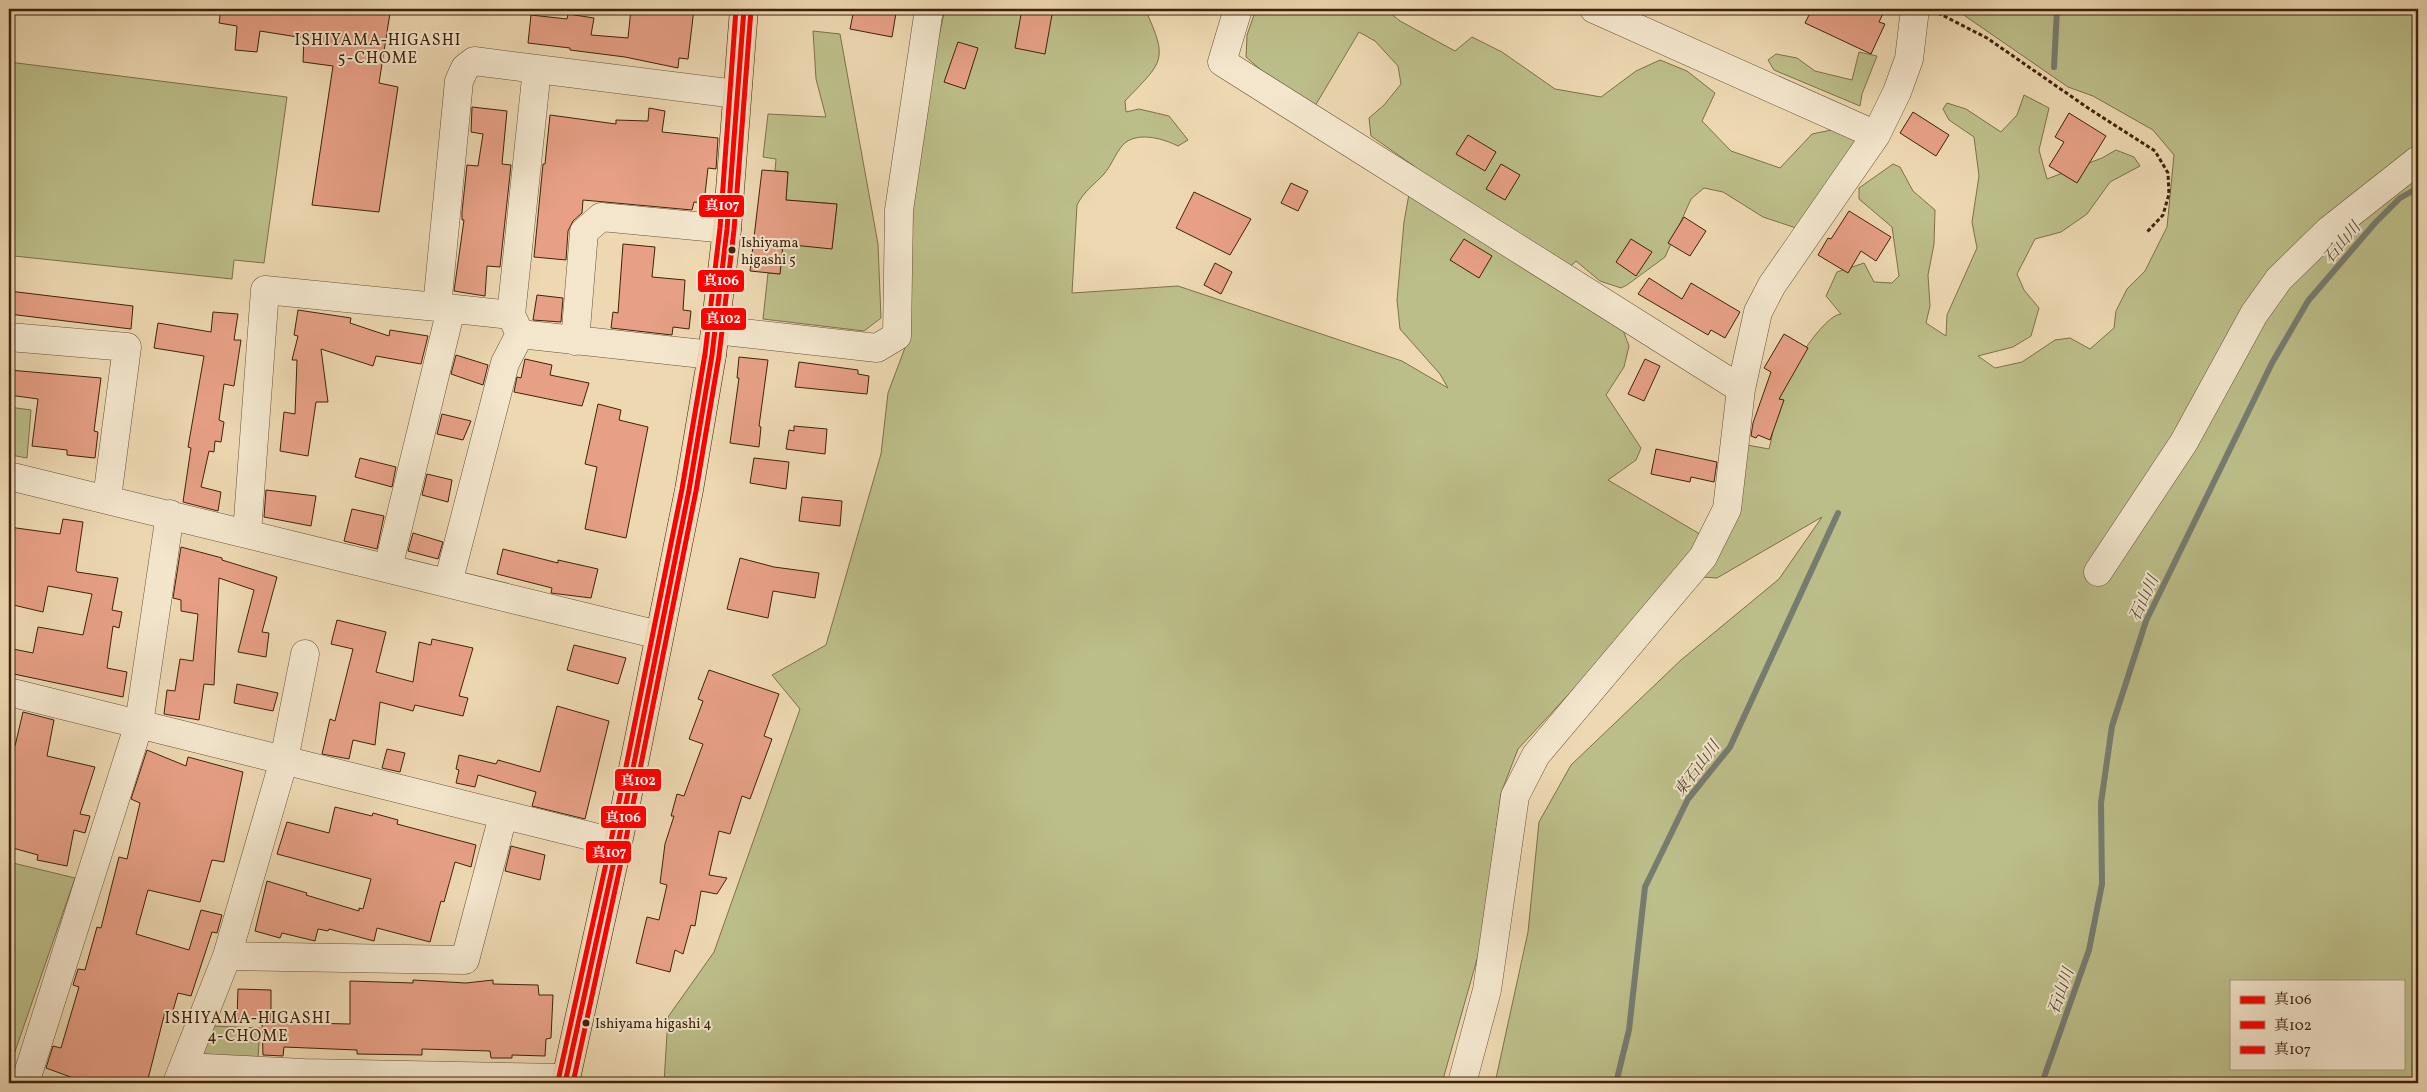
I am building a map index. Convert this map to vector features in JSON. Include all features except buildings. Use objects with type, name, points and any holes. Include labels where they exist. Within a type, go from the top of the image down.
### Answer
[{"type":"highway","points":[[566,1080],[618,843],[689,490],[714,342],[726,229],[744,9]]},
{"type":"street","points":[[247,533],[266,290],[444,308],[575,341],[714,342],[877,348],[897,336],[899,210],[929,9]]},
{"type":"street","points":[[1238,9],[1222,62],[1741,389]]},
{"type":"street","points":[[1594,9],[1876,135]]},
{"type":"street","points":[[1462,1083],[1487,990],[1515,796],[1536,755],[1703,557],[1727,509],[1741,389],[1758,312],[1772,285],[1876,135],[1897,92],[1909,59],[1915,9]]},
{"type":"street","points":[[388,568],[444,308],[459,81],[465,68],[474,61],[736,94]]},
{"type":"street","points":[[448,583],[516,325],[537,69]]},
{"type":"street","points":[[2098,572],[2184,442],[2254,314],[2279,279],[2328,231],[2418,160]]},
{"type":"street","points":[[575,341],[584,232],[601,217],[726,229]]},
{"type":"street","points":[[9,337],[127,347],[107,498]]},
{"type":"street","points":[[9,476],[107,498],[659,635]]},
{"type":"street","points":[[28,1082],[139,724],[170,514]]},
{"type":"street","points":[[305,654],[284,760],[227,956],[180,1075],[566,1080]]},
{"type":"street","points":[[9,692],[618,843]]},
{"type":"street","points":[[227,956],[464,960],[503,816]]},
{"type":"path","points":[[1931,9],[1987,38],[2088,108],[2155,151],[2168,172],[2169,194],[2162,215],[2147,232]]},
{"type":"green space","points":[[945,9],[1145,9],[1153,26],[1159,50],[1158,59],[1148,77],[1125,101],[1126,112],[1139,109],[1169,116],[1188,140],[1178,146],[1159,139],[1138,137],[1132,139],[1126,142],[1104,174],[1089,188],[1077,205],[1072,293],[1178,286],[1402,361],[1448,388],[1440,374],[1400,329],[1397,300],[1404,222],[1414,166],[1371,136],[1369,118],[1384,105],[1401,84],[1398,66],[1375,41],[1359,32],[1315,106],[1276,83],[1246,57],[1247,35],[1256,9],[1385,9],[1400,21],[1455,51],[1472,37],[1502,52],[1555,89],[1601,97],[1636,71],[1660,60],[1687,71],[1715,93],[1702,121],[1731,151],[1780,168],[1812,134],[1841,128],[1855,138],[1855,148],[1796,228],[1763,217],[1723,192],[1704,188],[1691,199],[1665,257],[1627,285],[1621,288],[1600,281],[1576,261],[1554,282],[1623,330],[1629,346],[1624,367],[1606,395],[1641,448],[1636,460],[1608,480],[1705,537],[1694,559],[1518,749],[1501,793],[1481,945],[1442,1083],[664,1083],[668,1017],[714,952],[800,709],[772,675],[826,645],[881,454],[888,393],[906,345],[913,197],[932,67]]},
{"type":"green space","points":[[1955,9],[2418,9],[2418,1083],[1495,1083],[1528,932],[1539,822],[1571,765],[1681,660],[1779,579],[1822,517],[1717,578],[1702,577],[1747,445],[1769,449],[1778,401],[1786,380],[1799,357],[1817,333],[1834,317],[1841,314],[1826,296],[1837,272],[1864,263],[1874,282],[1892,283],[1899,276],[1892,227],[1859,199],[1859,188],[1893,164],[1900,167],[1913,191],[1935,210],[1934,244],[1928,275],[1930,306],[1926,323],[1946,336],[1947,315],[1977,248],[1972,222],[1979,176],[1974,137],[1949,120],[1943,109],[1947,103],[1966,109],[2001,132],[2017,115],[2024,95],[2049,108],[2039,150],[2047,179],[2102,158],[2116,150],[2134,157],[2140,166],[2110,182],[2087,214],[2061,232],[2035,239],[2017,274],[2024,290],[2039,308],[2031,336],[2013,347],[1978,356],[1995,368],[2022,362],[2055,340],[2070,338],[2090,349],[2114,328],[2116,311],[2127,289],[2145,271],[2167,227],[2174,155],[2153,130],[2093,96],[2068,87]]},
{"type":"green space","points":[[813,31],[840,34],[878,244],[881,318],[864,331],[763,319],[768,273],[780,274],[783,244],[832,248],[837,204],[786,200],[788,172],[775,171],[776,159],[763,157],[768,114],[826,117],[816,79]]},
{"type":"green space","points":[[1859,52],[1877,56],[1862,94],[1860,106],[1774,70],[1768,60],[1776,54],[1797,58],[1815,71],[1852,80]]},
{"type":"green space","points":[[9,62],[287,97],[264,263],[234,260],[232,279],[14,256],[9,249]]},
{"type":"green space","points":[[9,407],[31,410],[27,458],[11,455],[9,451]]},
{"type":"green space","points":[[9,862],[75,878],[9,1069]]},
{"type":"green space","points":[[212,1026],[260,1028],[258,1058],[202,1057]]},
{"type":"waterway","name":"東石山川","points":[[2054,67],[2057,9]]},
{"type":"waterway","name":"石山川","points":[[2042,1083],[2089,950],[2102,884],[2101,803],[2112,726],[2146,621],[2272,363],[2308,301],[2375,223],[2400,198],[2418,188]]},
{"type":"waterway","name":"東石山川","points":[[1616,1083],[1629,1030],[1645,887],[1688,799],[1730,747],[1838,513]]},
{"type":"transit line","name":"真107","points":[[558,1081],[611,841],[682,489],[705,354],[720,228],[736,9]]},
{"type":"transit line","name":"真106","points":[[565,1083],[618,843],[689,490],[712,355],[727,229],[744,9]]},
{"type":"transit line","name":"真102","points":[[573,1083],[625,844],[696,491],[719,356],[734,230],[751,10]]},
{"type":"place","name":"Ishiyama higashi 5","points":[[732,250]]},
{"type":"place","name":"Ishiyama higashi 4","points":[[586,1023]]},
{"type":"district","name":"ISHIYAMA-HIGASHI 5-CHOME","points":[[378,48]]},
{"type":"district","name":"ISHIYAMA-HIGASHI 4-CHOME","points":[[248,1026]]}]
